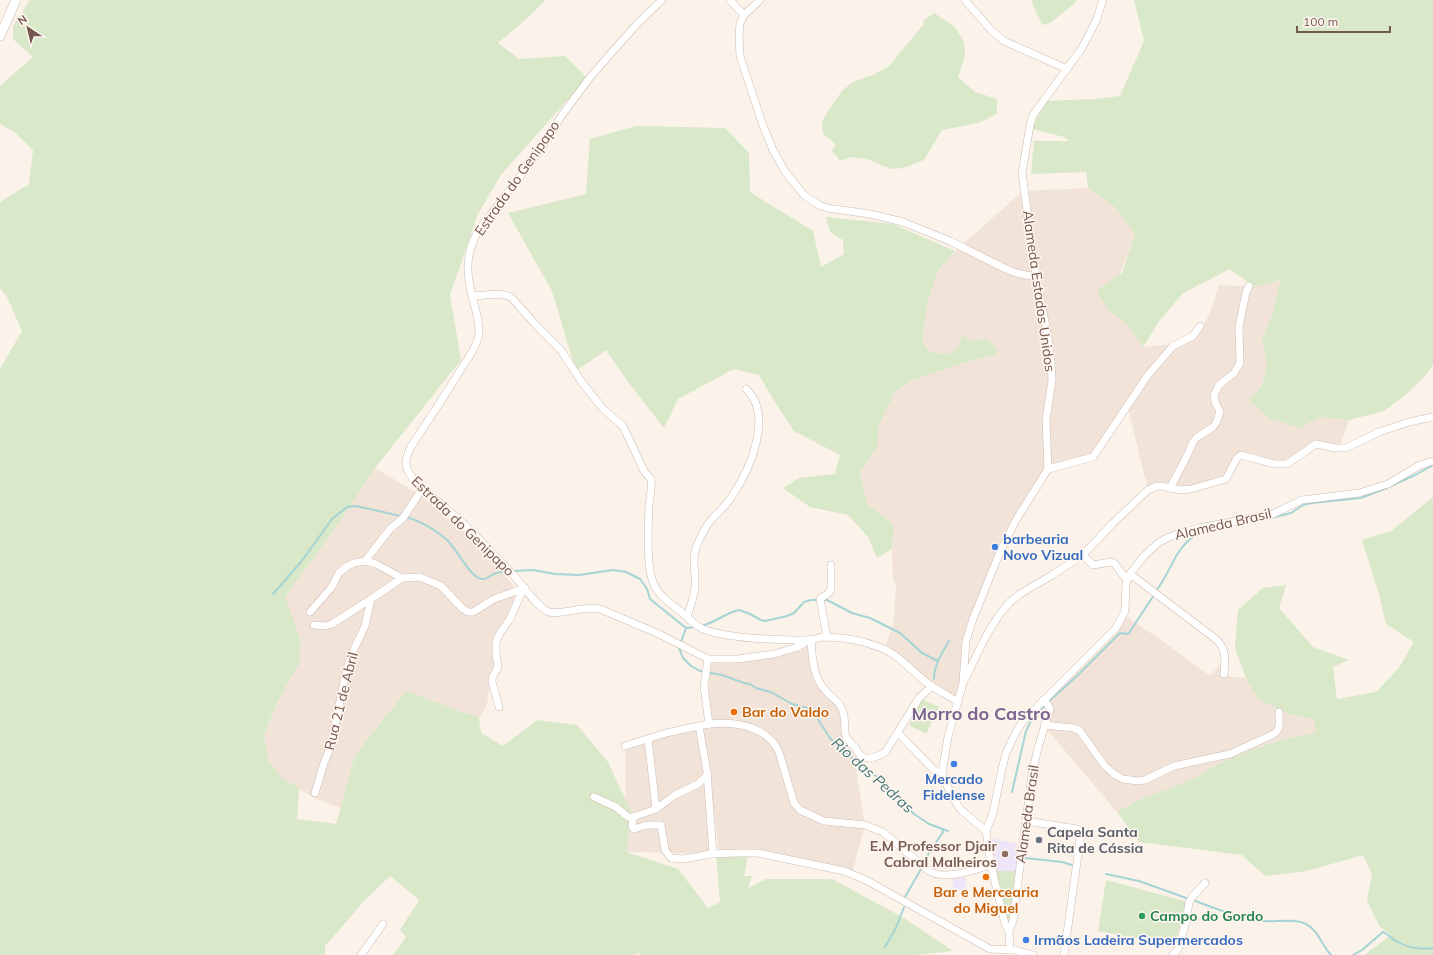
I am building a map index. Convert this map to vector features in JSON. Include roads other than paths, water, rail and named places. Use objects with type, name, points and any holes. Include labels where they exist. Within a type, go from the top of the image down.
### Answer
[{"type":"street","points":[[0,36],[16,0]]},
{"type":"street","name":"Estrada do Genipapo","points":[[662,0],[637,24],[587,82],[562,115],[534,159],[478,231],[471,243],[467,276],[478,319],[480,332],[478,339],[453,382],[410,448],[406,465],[415,482],[448,509],[476,536],[547,612],[555,613],[593,607],[600,609],[659,634],[708,659],[738,659],[774,654],[795,648],[809,640]]},
{"type":"street","points":[[730,0],[744,15]]},
{"type":"street","points":[[760,0],[744,15],[740,23],[740,56],[762,124],[773,150],[780,164],[804,195],[819,205],[828,208],[870,214],[903,222],[950,241],[1006,269],[1016,273],[1036,277]]},
{"type":"street","points":[[965,0],[996,36],[1067,69]]},
{"type":"street","name":"Alameda Estados Unidos","points":[[1048,469],[1046,420],[1052,380],[1051,363],[1047,332],[1036,277],[1022,180],[1023,166],[1030,125],[1034,115],[1078,55],[1096,21],[1103,0]]},
{"type":"street","points":[[1170,488],[1193,442],[1216,423],[1220,412],[1215,402],[1214,395],[1219,385],[1234,373],[1238,367],[1240,357],[1239,327],[1246,292],[1249,286]]},
{"type":"street","points":[[472,296],[503,294],[512,298],[534,324],[560,349],[581,381],[603,409],[623,426],[644,471],[651,479],[648,542],[652,580],[658,593],[702,628],[736,636],[809,640],[826,637],[854,640],[880,647],[906,664],[932,686],[958,702]]},
{"type":"street","points":[[986,831],[961,810],[951,795],[942,773],[948,738],[963,683],[966,641],[973,619],[1000,552],[1016,520],[1048,469],[1094,456],[1148,376],[1173,346],[1193,336],[1200,326]]},
{"type":"street","points":[[687,617],[695,584],[694,568],[697,546],[705,529],[732,496],[749,463],[757,442],[759,426],[756,403],[746,389]]},
{"type":"street","points":[[963,683],[986,636],[1010,602],[1020,594],[1063,569],[1083,555],[1112,524],[1148,490],[1157,486],[1180,490],[1191,489],[1226,479],[1240,455],[1274,464],[1288,464],[1316,444],[1335,448],[1346,448],[1384,430],[1413,421],[1433,417]]},
{"type":"street","name":"Alameda Brasil","points":[[1129,577],[1143,557],[1151,549],[1167,538],[1177,534],[1199,528],[1273,514],[1310,498],[1360,493],[1388,484],[1420,465],[1433,461]]},
{"type":"street","points":[[365,561],[390,529],[403,518],[422,489]]},
{"type":"street","points":[[1083,555],[1092,565],[1111,562],[1114,563],[1129,577],[1217,640],[1222,646],[1224,652],[1224,674]]},
{"type":"street","points":[[310,612],[331,588],[339,573],[346,567],[365,561],[376,564],[402,578]]},
{"type":"street","points":[[826,637],[820,599],[830,593],[832,589],[831,564]]},
{"type":"street","points":[[314,625],[325,626],[332,624],[402,578],[420,577],[441,586],[468,612],[479,610],[494,599],[524,588]]},
{"type":"street","points":[[1010,950],[1009,923],[991,865],[986,831],[993,813],[1002,769],[1012,741],[1023,721],[1116,628],[1125,611],[1129,577]]},
{"type":"street","points":[[499,707],[492,682],[498,667],[496,642],[500,633],[510,619],[524,588]]},
{"type":"street","name":"Rua 21 de Abril","points":[[315,793],[330,748],[347,668],[365,626],[371,599]]},
{"type":"street","points":[[809,640],[818,679],[826,692],[840,705],[845,721],[846,737],[861,756],[866,758],[884,754],[919,698],[932,686]]},
{"type":"street","points":[[708,659],[704,686],[709,724]]},
{"type":"street","name":"Alameda Brasil","points":[[1009,923],[1026,821],[1032,774],[1044,725],[1050,709],[1043,700]]},
{"type":"street","points":[[1044,725],[1074,728],[1080,731],[1104,765],[1114,774],[1123,779],[1138,781],[1145,780],[1174,766],[1230,754],[1277,733],[1279,728],[1279,712]]},
{"type":"street","points":[[625,746],[666,733],[725,722],[757,730],[776,744],[794,803],[800,810],[824,821],[857,824],[883,832],[929,871],[937,875],[951,875],[991,865]]},
{"type":"street","points":[[699,726],[708,774],[713,854]]},
{"type":"street","points":[[898,733],[935,771],[942,773]]},
{"type":"street","points":[[648,739],[656,809]]},
{"type":"street","points":[[594,797],[616,807],[628,817],[633,818],[656,809],[674,795],[698,784],[708,774]]},
{"type":"street","points":[[633,818],[632,826],[634,829],[647,825],[661,825],[665,850],[671,858],[684,859],[713,854],[758,853],[844,871],[866,880],[990,949],[1010,950],[1033,955]]},
{"type":"street","points":[[1026,821],[1073,828],[1081,831],[1082,835],[1064,955]]},
{"type":"street","points":[[1173,955],[1178,949],[1186,922],[1190,899],[1205,883]]},
{"type":"street","points":[[361,955],[383,924]]},
{"type":"waterway","points":[[1391,486],[1433,465]]},
{"type":"waterway","points":[[1271,518],[1291,513],[1303,505],[1361,498],[1387,488]]},
{"type":"waterway","name":"Rio das Pedras","points":[[273,594],[301,562],[332,519],[347,507],[356,506],[401,516]]},
{"type":"waterway","name":"Rio das Pedras","points":[[406,517],[427,526],[446,539],[469,569],[478,578],[484,579],[496,573],[506,571]]},
{"type":"waterway","points":[[1156,591],[1180,550],[1194,536],[1204,530]]},
{"type":"waterway","name":"Rio das Pedras","points":[[513,571],[533,570],[555,574],[579,575],[613,570],[626,572],[640,579],[647,589],[650,599],[686,628],[695,627]]},
{"type":"waterway","points":[[1048,702],[1076,677],[1120,633],[1129,633],[1154,595]]},
{"type":"waterway","name":"Rio das Pedras","points":[[701,626],[739,610],[765,621],[787,616],[794,613],[804,602],[818,600]]},
{"type":"waterway","name":"Rio das Pedras","points":[[822,600],[827,600],[852,613],[870,618],[900,633],[922,653],[938,661]]},
{"type":"waterway","name":"Rio das Pedras","points":[[686,628],[679,648],[683,658],[691,666],[700,671],[722,675],[750,684],[756,688],[771,692],[792,704],[807,708],[817,718],[830,738],[843,751],[881,780],[914,814],[929,824],[948,831]]},
{"type":"waterway","name":"Rio das Pedras","points":[[934,679],[937,664],[949,641]]},
{"type":"waterway","points":[[1012,792],[1026,731],[1031,721],[1045,705]]},
{"type":"waterway","points":[[925,859],[943,832],[942,829]]},
{"type":"waterway","name":"Rio das Pedras","points":[[1025,858],[1062,862],[1072,865]]},
{"type":"waterway","points":[[905,897],[921,869]]},
{"type":"waterway","name":"Rio das Pedras","points":[[1106,874],[1139,881],[1189,899]]},
{"type":"waterway","name":"Rio das Pedras","points":[[1193,900],[1218,910],[1255,920],[1301,922],[1314,930],[1331,955]]},
{"type":"waterway","points":[[885,947],[896,928],[904,907]]},
{"type":"waterway","name":"Rio das Pedras","points":[[1353,955],[1362,950],[1383,932],[1396,941],[1410,947],[1419,949],[1433,948]]},
{"type":"place","name":"barbearia Novo Vizual","points":[[995,547]]},
{"type":"place","name":"Bar do Valdo","points":[[734,712]]},
{"type":"place","name":"Mercado Fidelense","points":[[954,764]]},
{"type":"place","name":"Capela Santa Rita de Cássia","points":[[1039,840]]},
{"type":"place","name":"E.M Professor Djair Cabral Malheiros","points":[[1005,854]]},
{"type":"place","name":"Bar e Mercearia do Miguel","points":[[986,877]]},
{"type":"place","name":"Campo do Gordo","points":[[1142,916]]},
{"type":"place","name":"Irmãos Ladeira Supermercados","points":[[1026,940]]},
{"type":"district","name":"Morro do Castro","points":[[981,713]]}]
